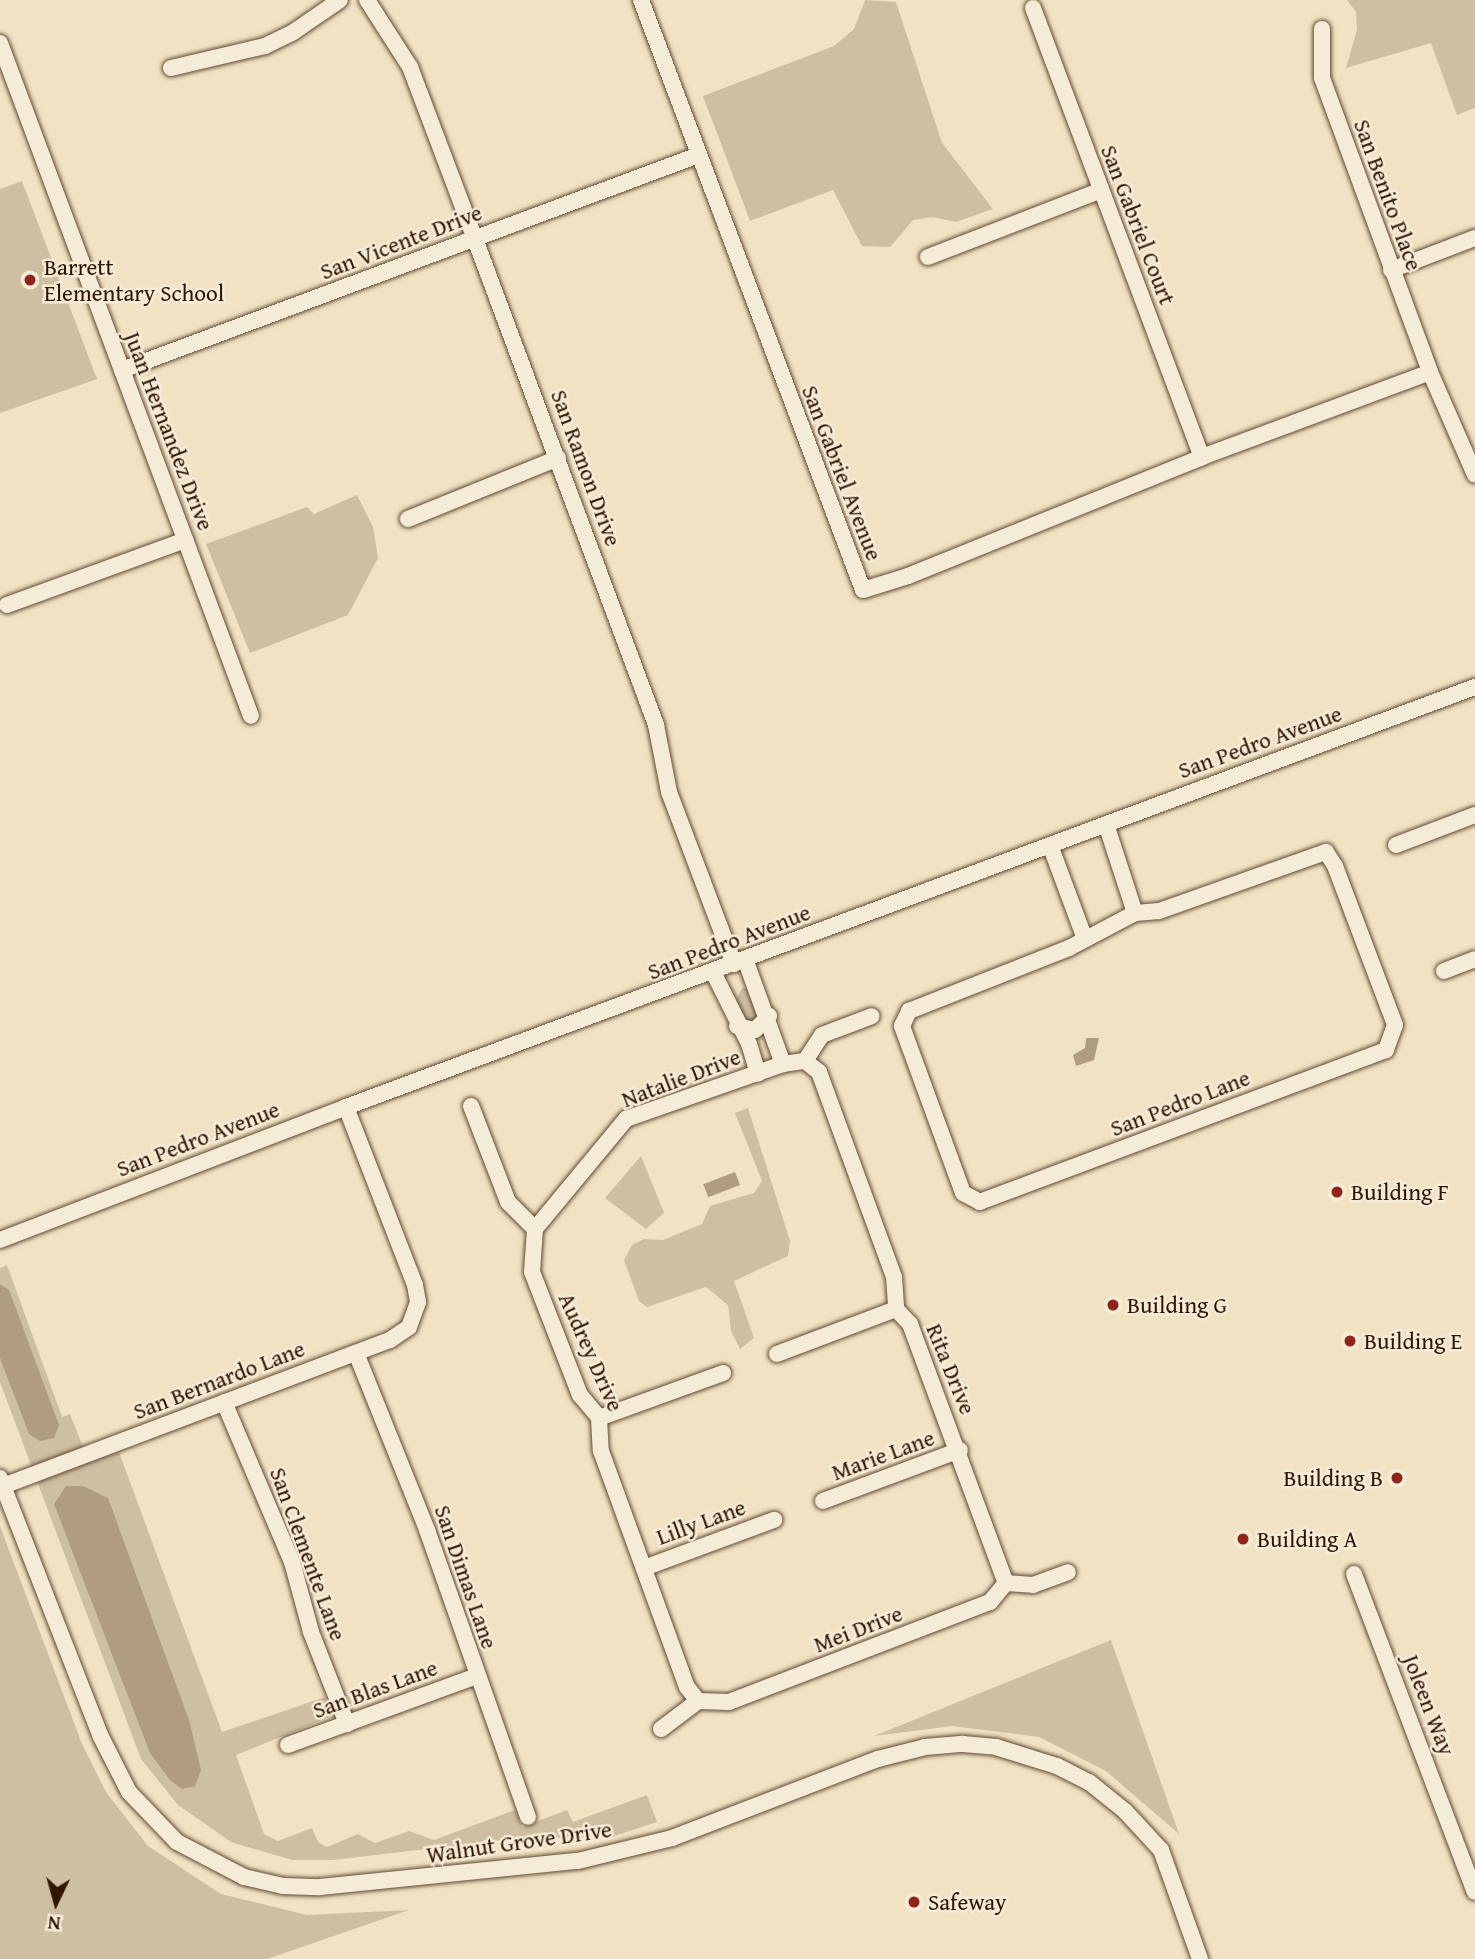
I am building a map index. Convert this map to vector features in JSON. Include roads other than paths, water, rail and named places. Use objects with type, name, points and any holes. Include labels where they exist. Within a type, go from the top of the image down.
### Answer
[{"type":"street","points":[[171,68],[265,46],[292,33],[340,0]]},
{"type":"street","name":"San Ramon Drive","points":[[367,0],[410,68],[656,725],[669,792],[739,962],[769,1016],[783,1064]]},
{"type":"street","name":"San Gabriel Avenue","points":[[641,0],[696,156],[863,590],[908,576],[1202,457],[1430,372]]},
{"type":"street","name":"San Gabriel Court","points":[[1033,8],[1099,191],[1202,457]]},
{"type":"street","name":"San Benito Place","points":[[1322,29],[1322,78],[1430,372],[1475,475]]},
{"type":"street","name":"Juan Hernandez Drive","points":[[0,43],[251,716]]},
{"type":"street","name":"San Vicente Drive","points":[[122,370],[696,156]]},
{"type":"street","points":[[928,257],[1099,191]]},
{"type":"street","points":[[1391,270],[1475,238]]},
{"type":"street","points":[[408,519],[558,458]]},
{"type":"street","points":[[7,605],[186,540]]},
{"type":"street","name":"San Pedro Avenue","points":[[0,1240],[346,1107],[1475,687]]},
{"type":"street","points":[[1396,845],[1475,815]]},
{"type":"street","points":[[1107,824],[1135,913]]},
{"type":"street","points":[[1050,845],[1085,939]]},
{"type":"street","name":"San Pedro Lane","points":[[1326,852],[1335,866],[1395,1025],[1386,1050],[980,1202],[963,1193],[902,1026],[909,1011],[1085,939],[1135,913],[1160,911],[1326,852]]},
{"type":"street","points":[[1444,971],[1475,959]]},
{"type":"street","points":[[713,972],[758,1074]]},
{"type":"street","points":[[737,1026],[755,1030],[769,1016]]},
{"type":"street","points":[[805,1061],[822,1035],[872,1016]]},
{"type":"street","name":"Natalie Drive","points":[[535,1229],[626,1119],[783,1064],[805,1061]]},
{"type":"street","name":"Rita Drive","points":[[805,1061],[819,1072],[894,1277],[896,1309],[910,1324],[960,1450],[1006,1583]]},
{"type":"street","points":[[471,1106],[508,1202],[535,1229]]},
{"type":"street","name":"San Bernardo Lane","points":[[1,1482],[356,1353],[409,1327],[418,1302],[415,1285],[346,1107]]},
{"type":"street","name":"Audrey Drive","points":[[535,1229],[532,1272],[580,1395],[599,1418],[601,1451],[687,1687],[698,1701]]},
{"type":"street","points":[[777,1354],[896,1309]]},
{"type":"street","name":"San Dimas Lane","points":[[356,1353],[427,1530],[528,1817]]},
{"type":"street","points":[[599,1418],[723,1373]]},
{"type":"street","name":"San Clemente Lane","points":[[224,1402],[292,1562],[311,1632],[346,1724]]},
{"type":"street","name":"Marie Lane","points":[[822,1501],[960,1450]]},
{"type":"street","name":"Walnut Grove Drive","points":[[1,1482],[104,1745],[123,1783],[177,1842],[244,1877],[282,1886],[320,1887],[603,1856],[672,1838],[877,1759],[925,1747],[963,1744],[996,1747],[1057,1766],[1089,1782],[1125,1811],[1161,1850],[1200,1959]]},
{"type":"street","name":"Lilly Lane","points":[[644,1567],[774,1520]]},
{"type":"street","points":[[1006,1583],[1033,1585],[1068,1572]]},
{"type":"street","name":"Joleen Way","points":[[1354,1574],[1475,1892]]},
{"type":"street","name":"Mei Drive","points":[[698,1701],[729,1702],[990,1602],[1006,1583]]},
{"type":"street","name":"San Blas Lane","points":[[288,1745],[477,1676]]},
{"type":"street","points":[[661,1729],[698,1701]]},
{"type":"place","name":"Barrett Elementary School","points":[[30,280]]},
{"type":"place","name":"Building F","points":[[1337,1192]]},
{"type":"place","name":"Building G","points":[[1113,1305]]},
{"type":"place","name":"Building E","points":[[1350,1341]]},
{"type":"place","name":"Building B","points":[[1397,1478]]},
{"type":"place","name":"Building A","points":[[1243,1539]]},
{"type":"place","name":"Safeway","points":[[914,1902]]}]
